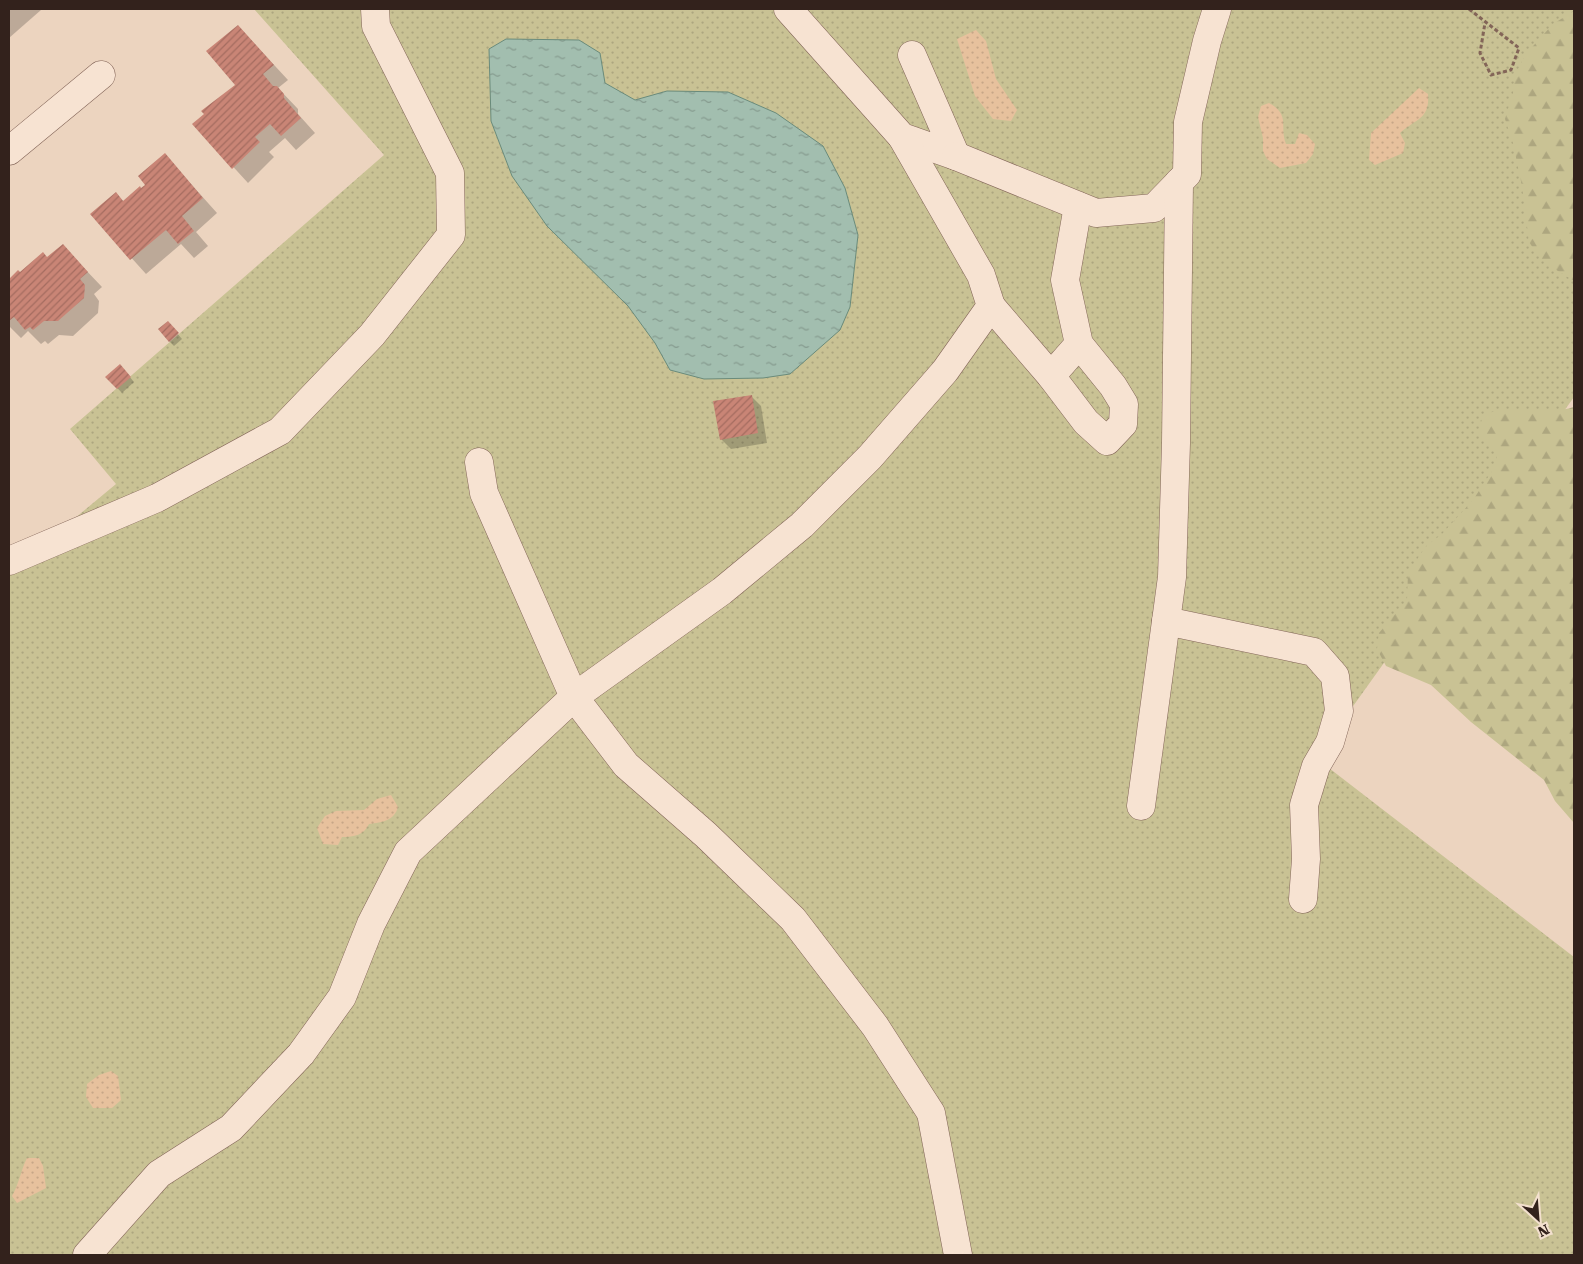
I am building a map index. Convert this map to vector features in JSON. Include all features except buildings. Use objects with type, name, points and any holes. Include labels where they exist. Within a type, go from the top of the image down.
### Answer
[{"type":"street","points":[[9,561],[157,498],[280,431],[372,336],[451,235],[450,173],[376,26],[375,9]]},
{"type":"street","points":[[788,9],[902,137],[981,275],[992,306],[1051,376],[1086,422],[1107,441],[1123,424],[1124,404],[1113,386],[1079,344],[1065,280],[1078,206]]},
{"type":"street","points":[[902,137],[956,156],[1096,214],[1154,208],[1187,174],[1188,122],[1207,40],[1217,9]]},
{"type":"street","points":[[912,55],[956,156]]},
{"type":"street","points":[[9,151],[101,75]]},
{"type":"street","points":[[1141,806],[1172,577],[1176,452],[1179,182]]},
{"type":"street","points":[[86,1255],[159,1174],[231,1128],[301,1054],[342,997],[371,924],[408,852],[574,697],[722,591],[802,525],[870,457],[945,371],[992,306]]},
{"type":"street","points":[[1051,376],[1079,344]]},
{"type":"street","points":[[479,462],[484,493],[574,697],[626,765],[706,835],[793,919],[874,1026],[931,1113],[958,1255]]},
{"type":"street","points":[[1166,621],[1314,652],[1335,676],[1339,712],[1330,742],[1316,766],[1304,804],[1306,859],[1303,899]]},
{"type":"path","points":[[1469,9],[1520,48],[1511,70],[1491,75],[1480,53],[1485,23]]},
{"type":"green space","points":[[254,9],[1574,9],[1574,397],[1316,758],[1574,957],[1574,1255],[9,1255],[9,573],[116,484],[70,429],[384,155]]},
{"type":"green space","points":[[1574,11],[1574,281],[1540,258],[1529,242],[1522,186],[1513,143],[1505,119],[1513,93],[1515,76],[1525,55],[1553,24]]},
{"type":"green space","points":[[1574,407],[1574,823],[1555,801],[1544,780],[1471,722],[1431,685],[1386,666],[1377,649],[1379,633],[1407,600],[1408,573],[1426,546],[1442,534],[1473,500],[1496,465],[1497,455],[1482,437],[1480,427],[1483,415],[1496,411],[1519,409],[1551,411]]},
{"type":"sand","points":[[976,30],[986,41],[996,79],[1017,110],[1011,121],[993,119],[975,96],[957,39]]},
{"type":"sand","points":[[1419,88],[1428,94],[1427,109],[1421,117],[1400,133],[1405,143],[1403,153],[1375,165],[1369,160],[1371,133]]},
{"type":"sand","points":[[1269,103],[1280,112],[1286,144],[1295,144],[1299,133],[1307,135],[1315,144],[1313,154],[1306,163],[1280,168],[1267,159],[1263,151],[1263,138],[1258,117],[1261,106]]},
{"type":"sand","points":[[391,795],[398,807],[391,818],[369,824],[358,835],[342,837],[338,845],[323,844],[317,828],[325,816],[336,811],[364,810],[377,799]]},
{"type":"sand","points":[[111,1071],[118,1076],[121,1100],[112,1108],[93,1108],[86,1097],[87,1084],[99,1075]]},
{"type":"sand","points":[[27,1158],[39,1158],[43,1166],[46,1188],[17,1203],[12,1196]]},
{"type":"water","points":[[506,39],[579,40],[600,53],[605,83],[635,100],[667,91],[728,92],[776,113],[823,146],[845,188],[858,235],[850,307],[840,330],[790,374],[763,378],[704,379],[670,370],[655,343],[628,306],[547,226],[512,176],[491,121],[489,49]]}]
